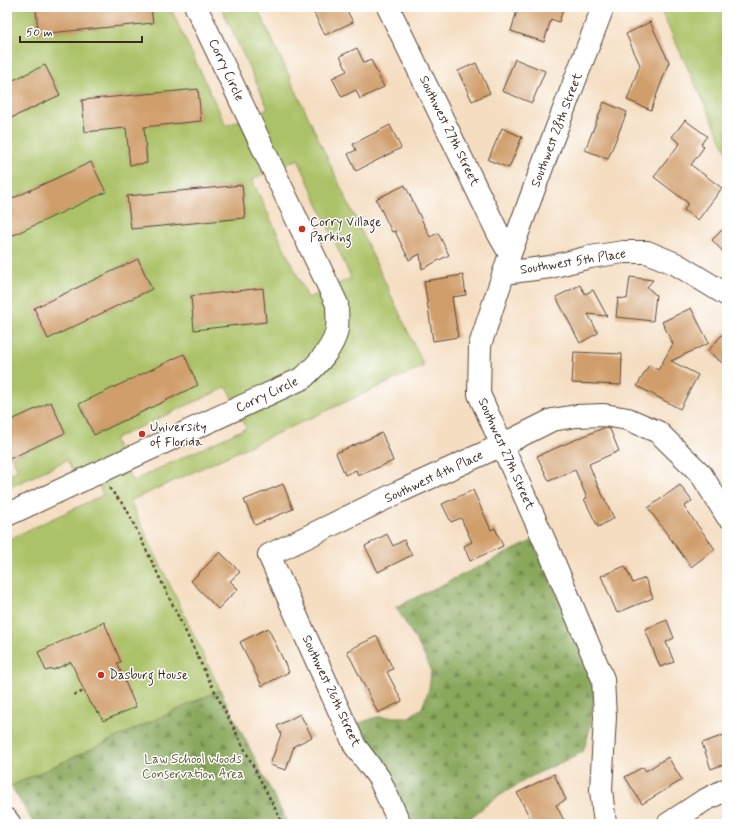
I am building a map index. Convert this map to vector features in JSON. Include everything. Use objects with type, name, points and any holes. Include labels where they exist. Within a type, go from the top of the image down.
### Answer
[{"type":"street","name":"Corry Circle","points":[[7,515],[303,378],[316,366],[334,341],[337,330],[337,304],[196,7]]},
{"type":"street","name":"Southwest 27th Street","points":[[388,7],[498,233],[507,263],[480,345],[480,394],[550,553],[603,679],[605,717],[600,790],[605,824]]},
{"type":"street","name":"Southwest 28th Street","points":[[507,263],[551,142],[603,7]]},
{"type":"street","name":"Southwest 5th Place","points":[[507,263],[550,267],[624,252],[647,252],[676,264],[727,295]]},
{"type":"street","name":"Southwest 4th Place","points":[[269,555],[552,420],[576,416],[604,415],[628,419],[658,432],[702,474],[727,516]]},
{"type":"street","name":"Southwest 26th Street","points":[[269,555],[356,746],[379,778],[400,824]]},
{"type":"street","points":[[668,824],[703,801],[727,789]]},
{"type":"street","points":[[7,820],[10,824]]},
{"type":"path","points":[[96,473],[126,508],[208,678],[283,824]]},
{"type":"path","points":[[74,695],[84,691]]},
{"type":"green space","points":[[7,7],[36,7],[38,34],[153,22],[151,7],[170,7],[226,126],[240,120],[265,173],[252,180],[308,298],[324,291],[329,305],[329,330],[311,362],[234,403],[227,387],[114,439],[120,453],[74,475],[67,460],[7,489],[7,475],[18,470],[12,458],[65,433],[51,402],[7,422],[7,238],[105,192],[91,162],[7,201],[7,120],[60,95],[45,65],[7,83]],"holes":[[[198,89],[201,121],[85,132],[82,100]],[[146,145],[147,163],[130,165],[128,147]],[[242,185],[245,218],[131,229],[128,196]],[[138,259],[152,289],[48,338],[34,308]],[[263,289],[266,322],[195,330],[191,296]],[[184,355],[198,385],[94,435],[79,405]]]},
{"type":"green space","points":[[221,7],[257,7],[424,366],[130,501],[220,690],[11,786],[7,779],[7,540],[103,495],[97,482],[126,468],[132,481],[246,428],[240,415],[320,370],[336,285],[351,278],[298,159],[281,167],[256,114],[268,108]]},
{"type":"green space","points":[[659,7],[727,7],[727,152]]},
{"type":"green space","points":[[532,541],[587,663],[594,694],[590,729],[583,752],[532,776],[491,801],[463,824],[412,824],[407,813],[365,744],[357,724],[377,717],[409,717],[422,708],[429,689],[431,669],[420,647],[396,607]]},
{"type":"green space","name":"Law School Woods Conservation Area","points":[[220,690],[288,824],[34,824],[11,786]]},
{"type":"building","points":[[36,7],[151,7],[153,23],[38,34]]},
{"type":"building","points":[[311,7],[345,7],[353,22],[325,35]]},
{"type":"building","points":[[518,7],[564,7],[559,22],[551,19],[544,42],[511,31]]},
{"type":"building","points":[[650,22],[669,62],[651,110],[627,100],[640,65],[626,34]]},
{"type":"building","points":[[357,48],[364,63],[371,60],[384,87],[360,99],[356,90],[342,97],[332,78],[347,71],[340,56]]},
{"type":"building","points":[[515,59],[545,71],[532,103],[502,91]]},
{"type":"building","points":[[476,63],[490,93],[472,101],[458,71]]},
{"type":"building","points":[[45,65],[60,95],[7,120],[7,83]]},
{"type":"building","points":[[198,89],[201,121],[144,127],[147,163],[130,165],[126,128],[85,132],[82,100]]},
{"type":"building","points":[[604,102],[627,112],[608,159],[585,150]]},
{"type":"building","points":[[685,120],[707,136],[701,144],[704,147],[691,165],[722,188],[698,220],[684,210],[688,203],[654,177],[680,143],[672,137]]},
{"type":"building","points":[[390,125],[401,148],[356,171],[348,154],[356,150],[353,144]]},
{"type":"building","points":[[502,128],[522,137],[509,168],[488,160]]},
{"type":"building","points":[[91,162],[106,192],[7,238],[7,201]]},
{"type":"building","points":[[242,185],[245,218],[131,229],[127,196]]},
{"type":"building","points":[[405,185],[430,237],[438,233],[449,255],[422,269],[420,254],[409,260],[395,231],[392,232],[376,199]]},
{"type":"building","points":[[727,225],[727,256],[712,240]]},
{"type":"building","points":[[138,259],[152,289],[48,339],[34,308]]},
{"type":"building","points":[[463,275],[466,295],[452,297],[458,337],[433,341],[424,281]]},
{"type":"building","points":[[630,277],[653,280],[647,287],[656,295],[653,321],[616,317],[618,298],[627,299]]},
{"type":"building","points":[[580,285],[585,294],[593,290],[607,316],[588,314],[598,333],[580,343],[556,297]]},
{"type":"building","points":[[263,288],[266,322],[194,330],[191,296]]},
{"type":"building","points":[[691,308],[709,343],[671,361],[698,375],[680,409],[637,386],[649,365],[658,370],[673,344],[662,322]]},
{"type":"building","points":[[727,329],[727,367],[708,351]]},
{"type":"building","points":[[574,352],[622,354],[621,385],[572,383]]},
{"type":"building","points":[[184,354],[198,385],[94,435],[79,404]]},
{"type":"building","points":[[51,402],[65,433],[7,460],[7,422]]},
{"type":"building","points":[[603,428],[610,429],[619,451],[589,464],[614,518],[598,527],[584,499],[587,498],[575,470],[549,481],[537,456]]},
{"type":"building","points":[[382,433],[393,461],[358,476],[356,470],[345,475],[336,453]]},
{"type":"building","points":[[283,484],[293,509],[255,525],[244,500]]},
{"type":"building","points":[[680,485],[692,501],[684,507],[715,549],[691,567],[648,508]]},
{"type":"building","points":[[473,490],[491,530],[495,528],[503,546],[470,561],[464,546],[472,542],[461,518],[451,522],[442,504]]},
{"type":"building","points":[[387,534],[393,546],[404,540],[412,555],[378,572],[365,546]]},
{"type":"building","points":[[220,552],[240,572],[230,581],[238,589],[218,609],[191,581]]},
{"type":"building","points":[[625,566],[633,583],[645,578],[653,598],[617,613],[601,576]]},
{"type":"building","points":[[667,620],[674,638],[666,642],[674,662],[660,667],[645,629]]},
{"type":"building","name":"Dasburg House","points":[[104,622],[121,662],[117,663],[136,707],[103,721],[99,712],[97,713],[95,708],[91,703],[90,704],[71,662],[53,670],[46,671],[38,652]]},
{"type":"building","points":[[268,628],[289,672],[262,686],[240,642]]},
{"type":"building","points":[[377,636],[393,669],[387,672],[402,701],[378,713],[347,651]]},
{"type":"building","points":[[300,714],[312,737],[294,746],[286,770],[270,765],[281,734],[277,726]]},
{"type":"building","points":[[727,734],[727,763],[711,769],[702,743]]},
{"type":"building","points":[[668,757],[682,780],[642,804],[625,777],[643,767],[646,771]]},
{"type":"building","points":[[554,774],[566,800],[556,805],[566,824],[533,824],[517,793]]},
{"type":"place","name":"Corry Village Parking","points":[[302,229]]},
{"type":"place","name":"University of Florida","points":[[142,434]]},
{"type":"place","name":"Dasburg House","points":[[101,675]]}]
